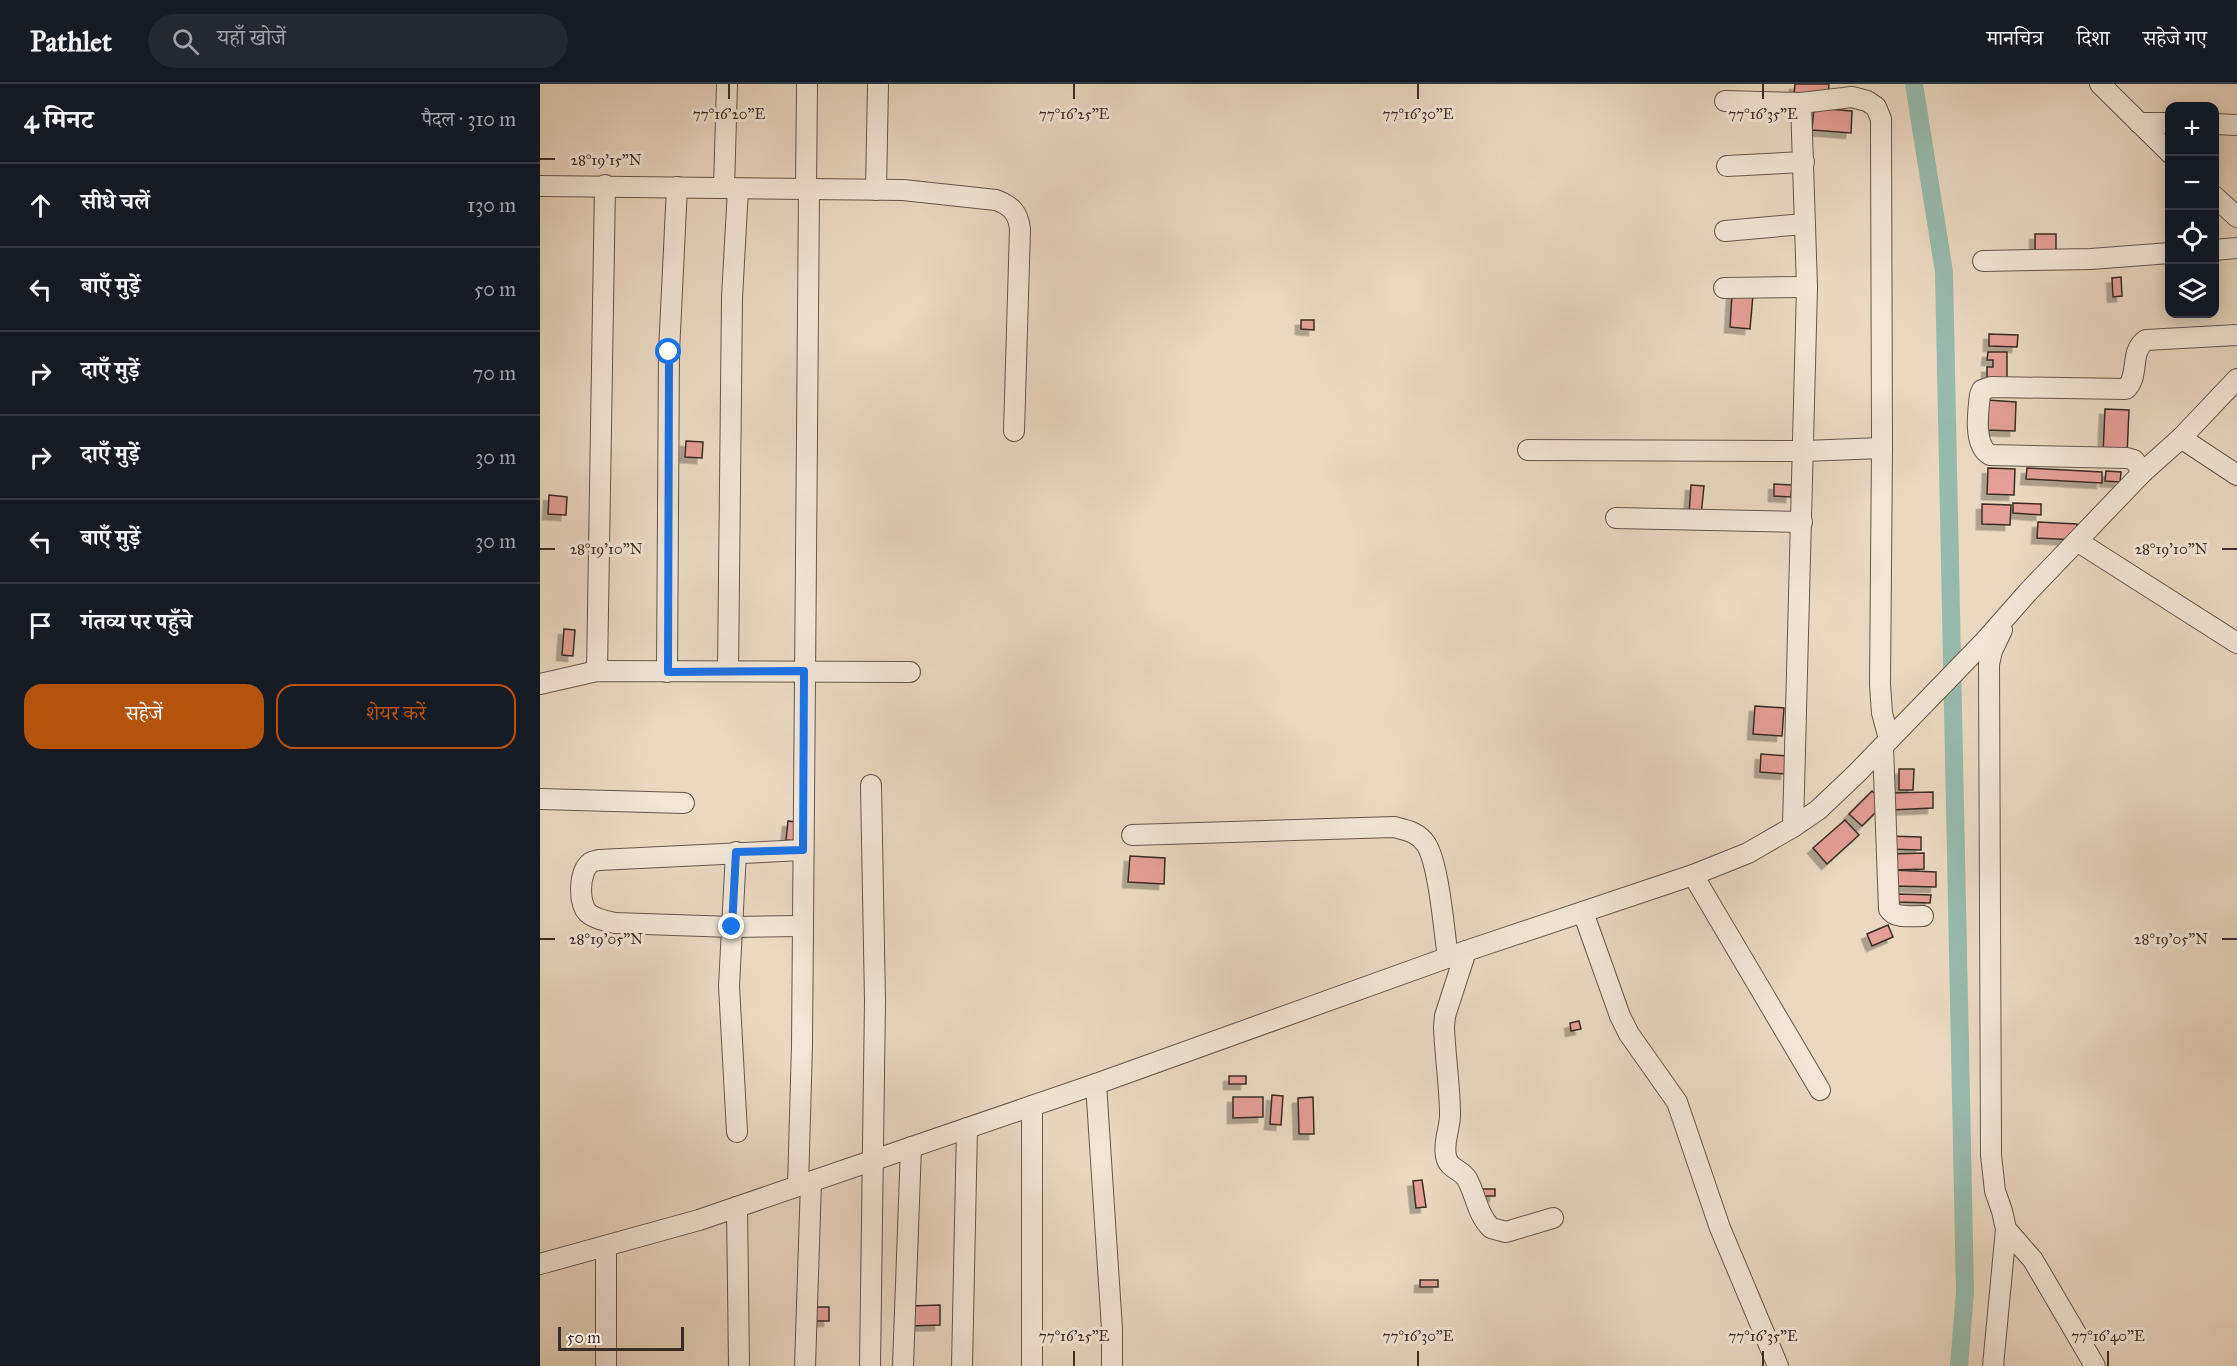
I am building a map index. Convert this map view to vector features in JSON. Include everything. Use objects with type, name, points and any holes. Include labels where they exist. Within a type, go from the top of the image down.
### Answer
[{"type":"street","points":[[727,84],[732,298],[728,671]]},
{"type":"street","points":[[805,1366],[802,926],[807,84]]},
{"type":"street","points":[[876,190],[878,84]]},
{"type":"street","points":[[2100,84],[2165,149]]},
{"type":"street","points":[[1725,101],[1801,104],[1852,97],[1876,106],[1881,119],[1880,686],[1886,743],[1889,909],[1897,915],[1923,916]]},
{"type":"street","points":[[1793,827],[1807,287],[1801,104]]},
{"type":"street","points":[[2139,123],[2165,123]]},
{"type":"street","points":[[2219,124],[2237,125]]},
{"type":"street","points":[[1727,166],[1804,162]]},
{"type":"street","points":[[597,671],[605,185]]},
{"type":"street","points":[[540,186],[903,190],[996,200],[1009,204],[1015,211],[1020,229],[1014,432]]},
{"type":"street","points":[[668,672],[669,352],[677,187]]},
{"type":"street","points":[[2219,201],[2237,218]]},
{"type":"street","points":[[1725,231],[1804,224]]},
{"type":"street","points":[[2219,250],[2237,248]]},
{"type":"street","points":[[1983,261],[2091,259],[2165,253]]},
{"type":"street","points":[[1724,288],[1807,287]]},
{"type":"street","points":[[2143,472],[2134,460],[2127,458],[1990,455],[1985,452],[1980,443],[1980,395],[1990,387],[2126,389],[2133,376],[2139,346],[2146,340],[2237,336]]},
{"type":"street","points":[[540,1264],[737,1207],[1096,1084],[1457,954],[1693,875],[1748,853],[1818,810],[1936,692],[2143,472],[2181,438],[2237,379]]},
{"type":"street","points":[[2181,438],[2237,476]]},
{"type":"street","points":[[1528,450],[1804,451],[1882,448]]},
{"type":"street","points":[[1616,518],[1802,522]]},
{"type":"street","points":[[2077,541],[2237,643]]},
{"type":"street","points":[[1993,1366],[2006,1229],[1995,1191],[1991,1155],[1989,664],[1992,651],[2009,614]]},
{"type":"street","points":[[540,684],[597,671],[910,672]]},
{"type":"street","points":[[870,1366],[874,1001],[871,784]]},
{"type":"street","points":[[540,799],[684,803]]},
{"type":"street","points":[[1132,835],[1394,827],[1414,832],[1426,843],[1457,954],[1444,1027],[1450,1116],[1445,1150],[1446,1159],[1449,1165],[1468,1180],[1480,1214],[1491,1228],[1506,1232],[1553,1218]]},
{"type":"street","points":[[802,926],[732,927],[615,923],[598,919],[587,912],[580,891],[585,870],[590,863],[599,860],[803,850]]},
{"type":"street","points":[[736,852],[729,986],[737,1132]]},
{"type":"street","points":[[1693,875],[1820,1090]]},
{"type":"street","points":[[1583,912],[1620,1016],[1629,1034],[1677,1102],[1720,1228],[1778,1366]]},
{"type":"street","points":[[1096,1084],[1112,1329],[1112,1366]]},
{"type":"street","points":[[1032,1106],[1032,1366]]},
{"type":"street","points":[[962,1366],[967,1128]]},
{"type":"street","points":[[903,1366],[911,1147]]},
{"type":"street","points":[[737,1207],[739,1366]]},
{"type":"street","points":[[2006,1229],[2033,1260],[2095,1366]]},
{"type":"street","points":[[606,1246],[606,1366]]},
{"type":"building","points":[[1795,84],[1829,84],[1828,98],[1794,95]]},
{"type":"building","points":[[1814,108],[1852,111],[1851,133],[1812,130]]},
{"type":"building","points":[[2035,234],[2056,234],[2056,255],[2035,255]]},
{"type":"building","points":[[2121,277],[2122,296],[2113,297],[2112,278]]},
{"type":"building","points":[[1732,293],[1753,295],[1750,329],[1730,327]]},
{"type":"building","points":[[1301,320],[1314,320],[1314,330],[1301,329]]},
{"type":"building","points":[[1989,334],[2018,335],[2017,347],[1989,346]]},
{"type":"building","points":[[1988,352],[2007,352],[2007,379],[1987,379],[1987,367],[1993,367],[1993,360],[1987,360]]},
{"type":"building","points":[[1987,400],[2016,402],[2015,431],[1986,430]]},
{"type":"building","points":[[2105,409],[2129,410],[2127,455],[2103,454]]},
{"type":"building","points":[[686,441],[703,442],[702,458],[685,457]]},
{"type":"building","points":[[1988,468],[2015,469],[2014,495],[1987,494]]},
{"type":"building","points":[[2027,468],[2102,472],[2102,483],[2026,479]]},
{"type":"building","points":[[2106,471],[2121,472],[2120,482],[2105,481]]},
{"type":"building","points":[[1774,484],[1792,485],[1791,497],[1774,496]]},
{"type":"building","points":[[1691,485],[1704,486],[1701,516],[1689,515]]},
{"type":"building","points":[[549,495],[567,497],[566,515],[548,514]]},
{"type":"building","points":[[2013,503],[2041,504],[2041,515],[2013,513]]},
{"type":"building","points":[[1982,504],[2011,505],[2010,525],[1982,524]]},
{"type":"building","points":[[2038,522],[2077,524],[2077,540],[2037,538]]},
{"type":"building","points":[[564,629],[575,630],[573,656],[562,655]]},
{"type":"building","points":[[1755,706],[1784,708],[1782,736],[1753,734]]},
{"type":"building","points":[[1761,754],[1787,756],[1786,774],[1760,772]]},
{"type":"building","points":[[1899,769],[1914,769],[1913,790],[1899,790]]},
{"type":"building","points":[[1872,791],[1885,803],[1862,826],[1849,814]]},
{"type":"building","points":[[1933,792],[1933,808],[1890,810],[1889,793]]},
{"type":"building","points":[[1845,820],[1859,835],[1827,864],[1813,848]]},
{"type":"building","points":[[788,821],[797,822],[796,841],[786,840]]},
{"type":"building","points":[[1887,836],[1921,837],[1921,850],[1886,849]]},
{"type":"building","points":[[1924,853],[1924,869],[1894,870],[1893,854]]},
{"type":"building","points":[[1130,856],[1165,858],[1164,884],[1128,882]]},
{"type":"building","points":[[1893,870],[1936,872],[1936,887],[1892,886]]},
{"type":"building","points":[[1898,894],[1931,895],[1930,903],[1898,902]]},
{"type":"building","points":[[1888,925],[1893,937],[1872,946],[1867,934]]},
{"type":"building","points":[[1579,1021],[1581,1029],[1571,1031],[1570,1023]]},
{"type":"building","points":[[1229,1076],[1246,1076],[1246,1084],[1229,1084]]},
{"type":"building","points":[[1272,1095],[1283,1096],[1281,1125],[1270,1124]]},
{"type":"building","points":[[1233,1097],[1263,1097],[1263,1117],[1233,1118]]},
{"type":"building","points":[[1313,1097],[1314,1134],[1299,1134],[1298,1098]]},
{"type":"building","points":[[1422,1180],[1426,1207],[1416,1208],[1413,1181]]},
{"type":"building","points":[[1477,1189],[1495,1189],[1495,1196],[1478,1196]]},
{"type":"building","points":[[1420,1280],[1438,1280],[1438,1287],[1420,1287]]},
{"type":"building","points":[[940,1305],[940,1325],[910,1326],[910,1306]]},
{"type":"building","points":[[809,1307],[829,1307],[829,1321],[809,1321]]},
{"type":"waterway","points":[[1914,84],[1944,272],[1965,1292],[1959,1366]]},
{"type":"route","points":[[669,352],[668,672],[804,671],[803,850],[736,852],[732,927]]}]
